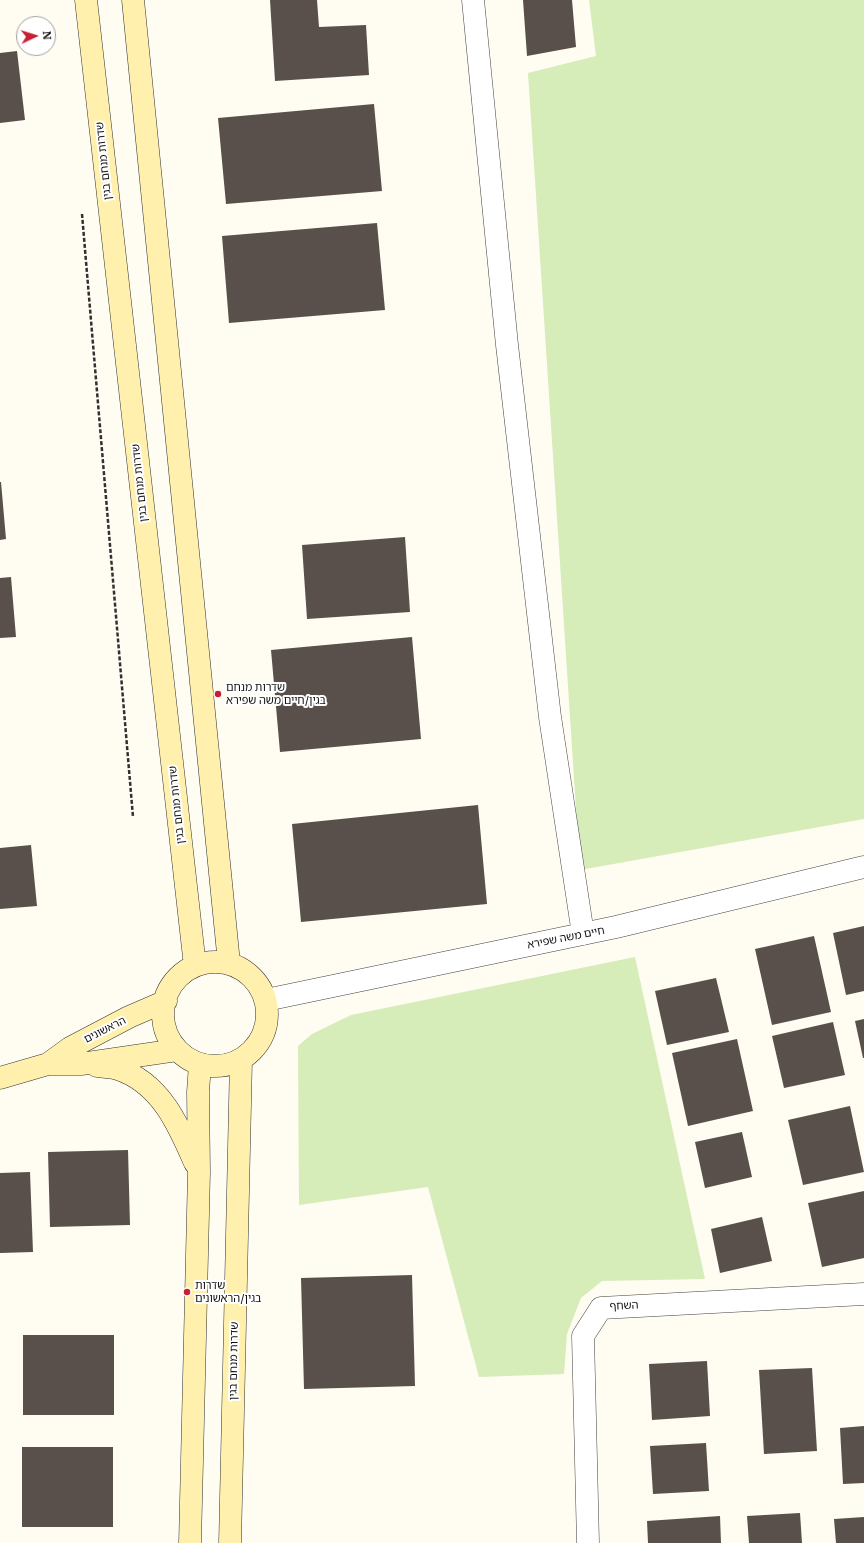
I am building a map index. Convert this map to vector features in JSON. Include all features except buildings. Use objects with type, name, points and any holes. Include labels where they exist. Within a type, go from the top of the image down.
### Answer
[{"type":"street","name":"שדרות מנחם בגין","points":[[86,0],[195,966]]},
{"type":"street","points":[[133,0],[229,963]]},
{"type":"street","points":[[473,0],[507,344],[550,718],[583,934]]},
{"type":"street","name":"חיים משה שפירא","points":[[266,1000],[616,928],[864,867]]},
{"type":"street","points":[[212,962],[229,963],[250,975],[258,984],[266,1000],[268,1018],[264,1035],[254,1049],[241,1060],[228,1065],[214,1067],[200,1064],[187,1059],[177,1050],[170,1040],[164,1028],[164,1011],[166,1001],[172,985],[182,974],[195,966],[212,962]]},
{"type":"street","name":"הראשונים","points":[[48,1064],[70,1048],[129,1017],[166,1001]]},
{"type":"street","name":"הראשונים","points":[[0,1078],[48,1064],[81,1064],[177,1050]]},
{"type":"street","name":"שדרות מנחם בגין","points":[[230,1543],[241,1060]]},
{"type":"street","points":[[81,1064],[118,1069],[138,1079],[153,1091],[179,1126],[199,1172]]},
{"type":"street","points":[[190,1543],[199,1172],[198,1092],[200,1064]]},
{"type":"street","name":"השחף","points":[[588,1543],[583,1336],[601,1308],[864,1294]]},
{"type":"path","points":[[82,206],[133,817]]},
{"type":"green space","points":[[589,0],[864,0],[864,819],[580,870],[528,73],[596,56]]},
{"type":"green space","points":[[635,957],[705,1279],[602,1281],[581,1298],[567,1334],[564,1374],[479,1377],[428,1187],[299,1205],[298,1046],[312,1034],[351,1015]]},
{"type":"place","name":"שדרות מנחם בגין/חיים משה שפירא","points":[[218,694]]},
{"type":"place","name":"שדרות בגין/הראשונים","points":[[187,1292]]}]
